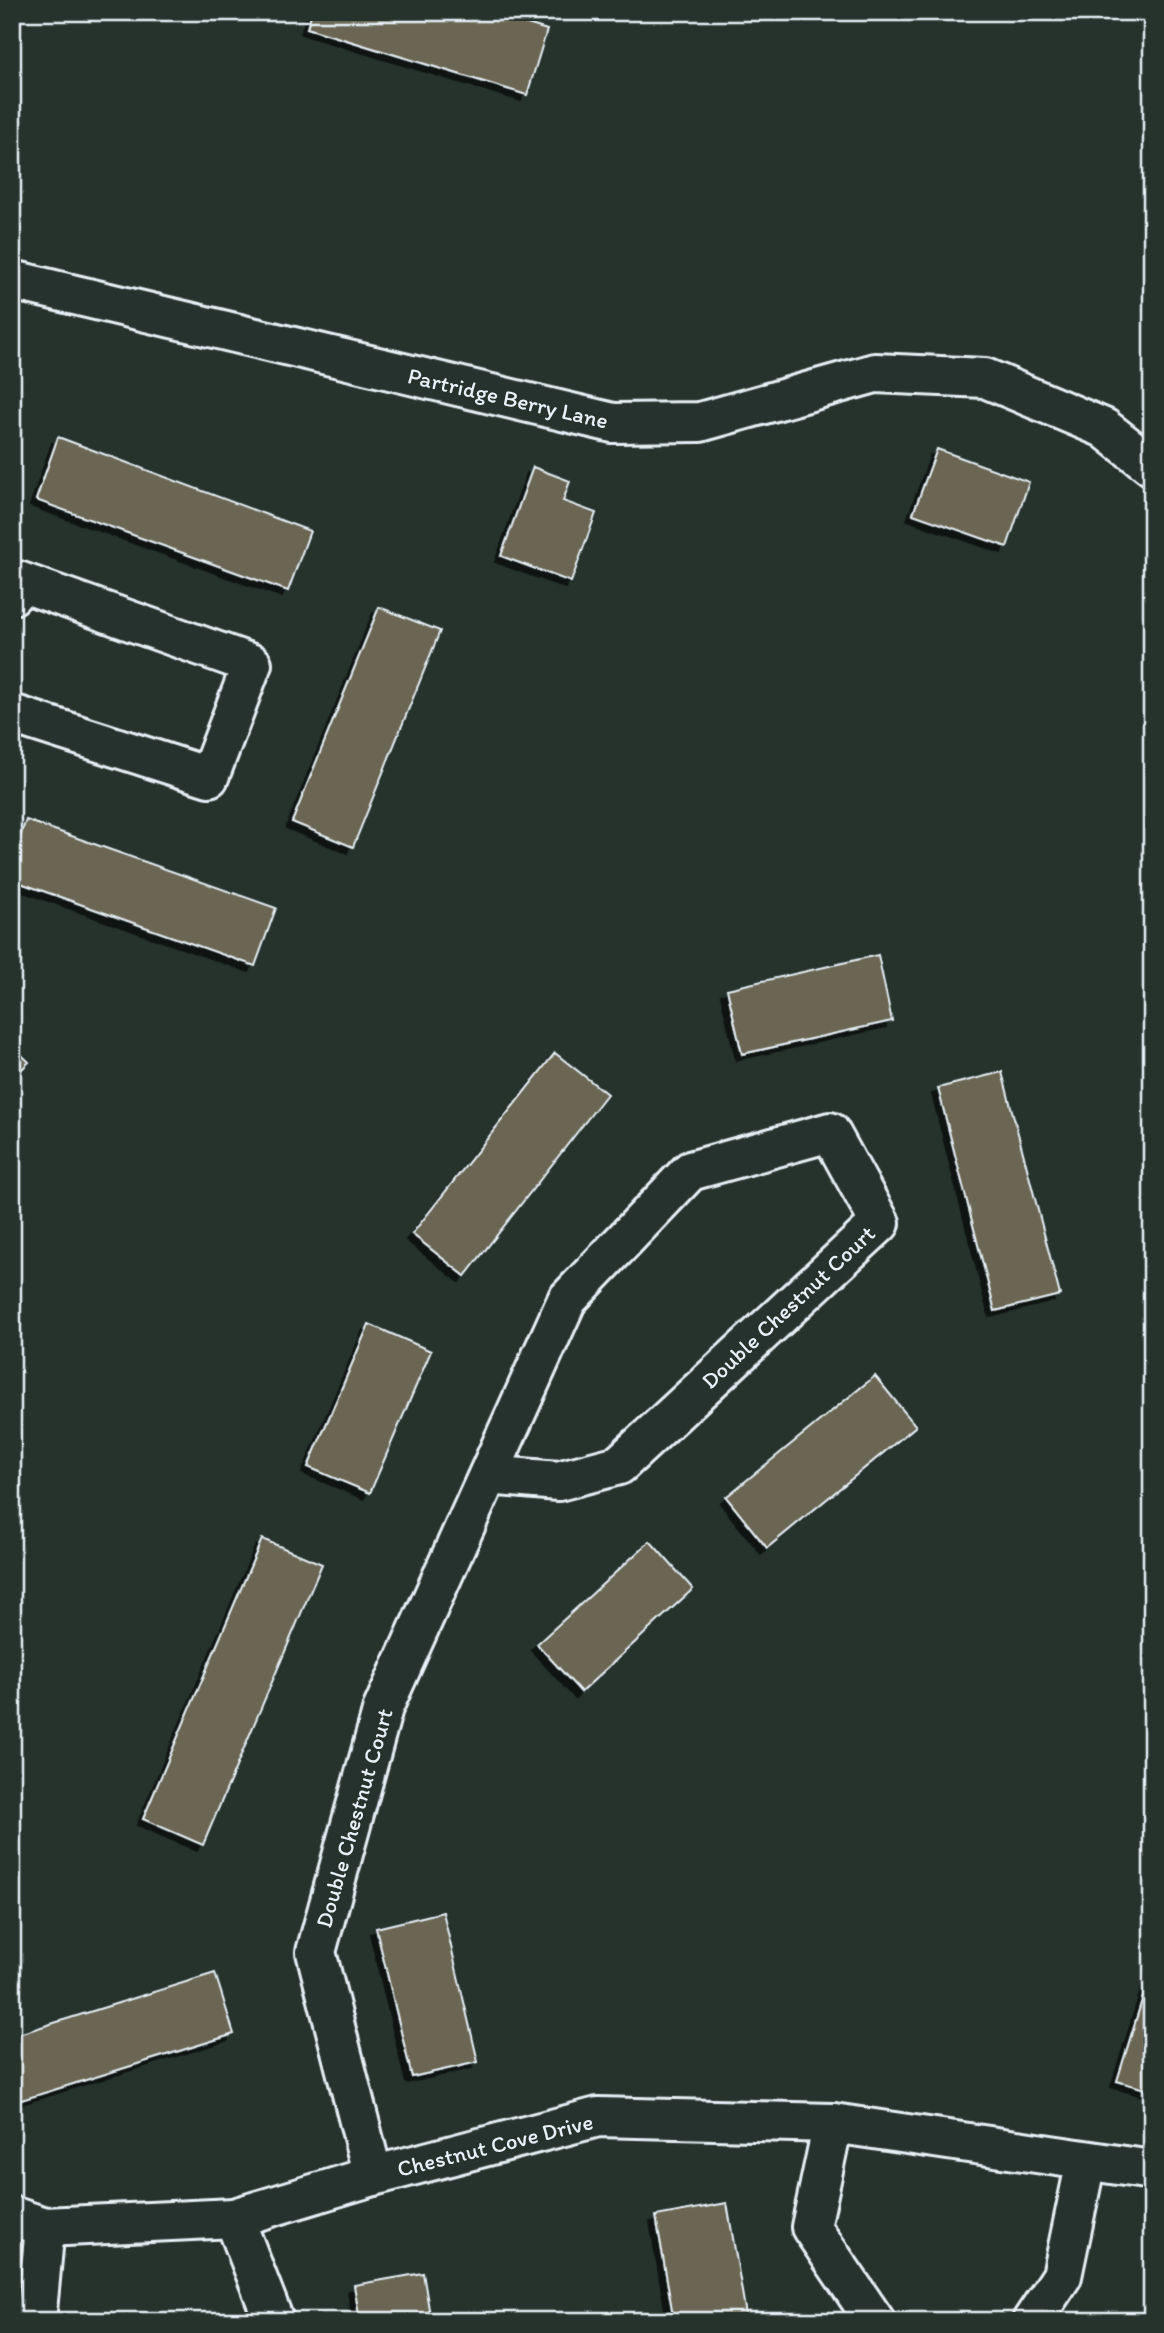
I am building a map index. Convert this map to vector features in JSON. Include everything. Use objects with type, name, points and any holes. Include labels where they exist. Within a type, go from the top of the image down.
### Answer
[{"type":"street","name":"Partridge Berry Lane","points":[[12,280],[613,423],[700,422],[875,373],[985,378],[1104,428],[1152,466]]},
{"type":"street","points":[[12,595],[18,580],[252,664],[209,777],[12,714]]},
{"type":"street","name":"Double Chestnut Court","points":[[373,2176],[316,1952],[383,1708],[488,1475],[567,1300],[690,1171],[830,1132],[880,1223],[619,1465],[558,1481],[488,1475]]},
{"type":"street","name":"Chestnut Cove Drive","points":[[29,2222],[234,2218],[373,2176],[598,2117],[833,2123],[1152,2171]]},
{"type":"street","points":[[833,2123],[811,2227],[875,2321]]},
{"type":"street","points":[[1032,2321],[1062,2276],[1086,2161]]},
{"type":"street","points":[[234,2218],[274,2321]]},
{"type":"street","points":[[29,2222],[36,2321]]},
{"type":"building","points":[[312,12],[488,12],[547,30],[527,95],[307,28]]},
{"type":"building","points":[[58,437],[310,531],[288,591],[36,500]]},
{"type":"building","points":[[937,449],[1029,482],[1007,547],[913,514]]},
{"type":"building","points":[[533,467],[570,481],[563,501],[596,513],[571,582],[501,556]]},
{"type":"building","points":[[379,607],[440,631],[353,847],[292,822]]},
{"type":"building","points":[[26,820],[276,908],[255,966],[12,880],[12,859]]},
{"type":"building","points":[[878,955],[892,1021],[742,1054],[727,989]]},
{"type":"building","points":[[12,1046],[29,1062],[12,1079]]},
{"type":"building","points":[[555,1053],[607,1094],[465,1276],[412,1234]]},
{"type":"building","points":[[1002,1072],[1060,1295],[995,1311],[938,1088]]},
{"type":"building","points":[[369,1324],[431,1351],[370,1493],[308,1467]]},
{"type":"building","points":[[875,1376],[916,1426],[767,1548],[726,1497]]},
{"type":"building","points":[[262,1539],[322,1564],[203,1845],[143,1819]]},
{"type":"building","points":[[650,1541],[693,1589],[581,1692],[537,1644]]},
{"type":"building","points":[[443,1912],[478,2062],[412,2077],[376,1928]]},
{"type":"building","points":[[1152,1968],[1152,2091],[1117,2081]]},
{"type":"building","points":[[215,1973],[234,2034],[12,2103],[12,2036]]},
{"type":"building","points":[[727,2203],[747,2321],[674,2321],[656,2216]]},
{"type":"building","points":[[423,2273],[431,2321],[360,2321],[354,2285]]}]
